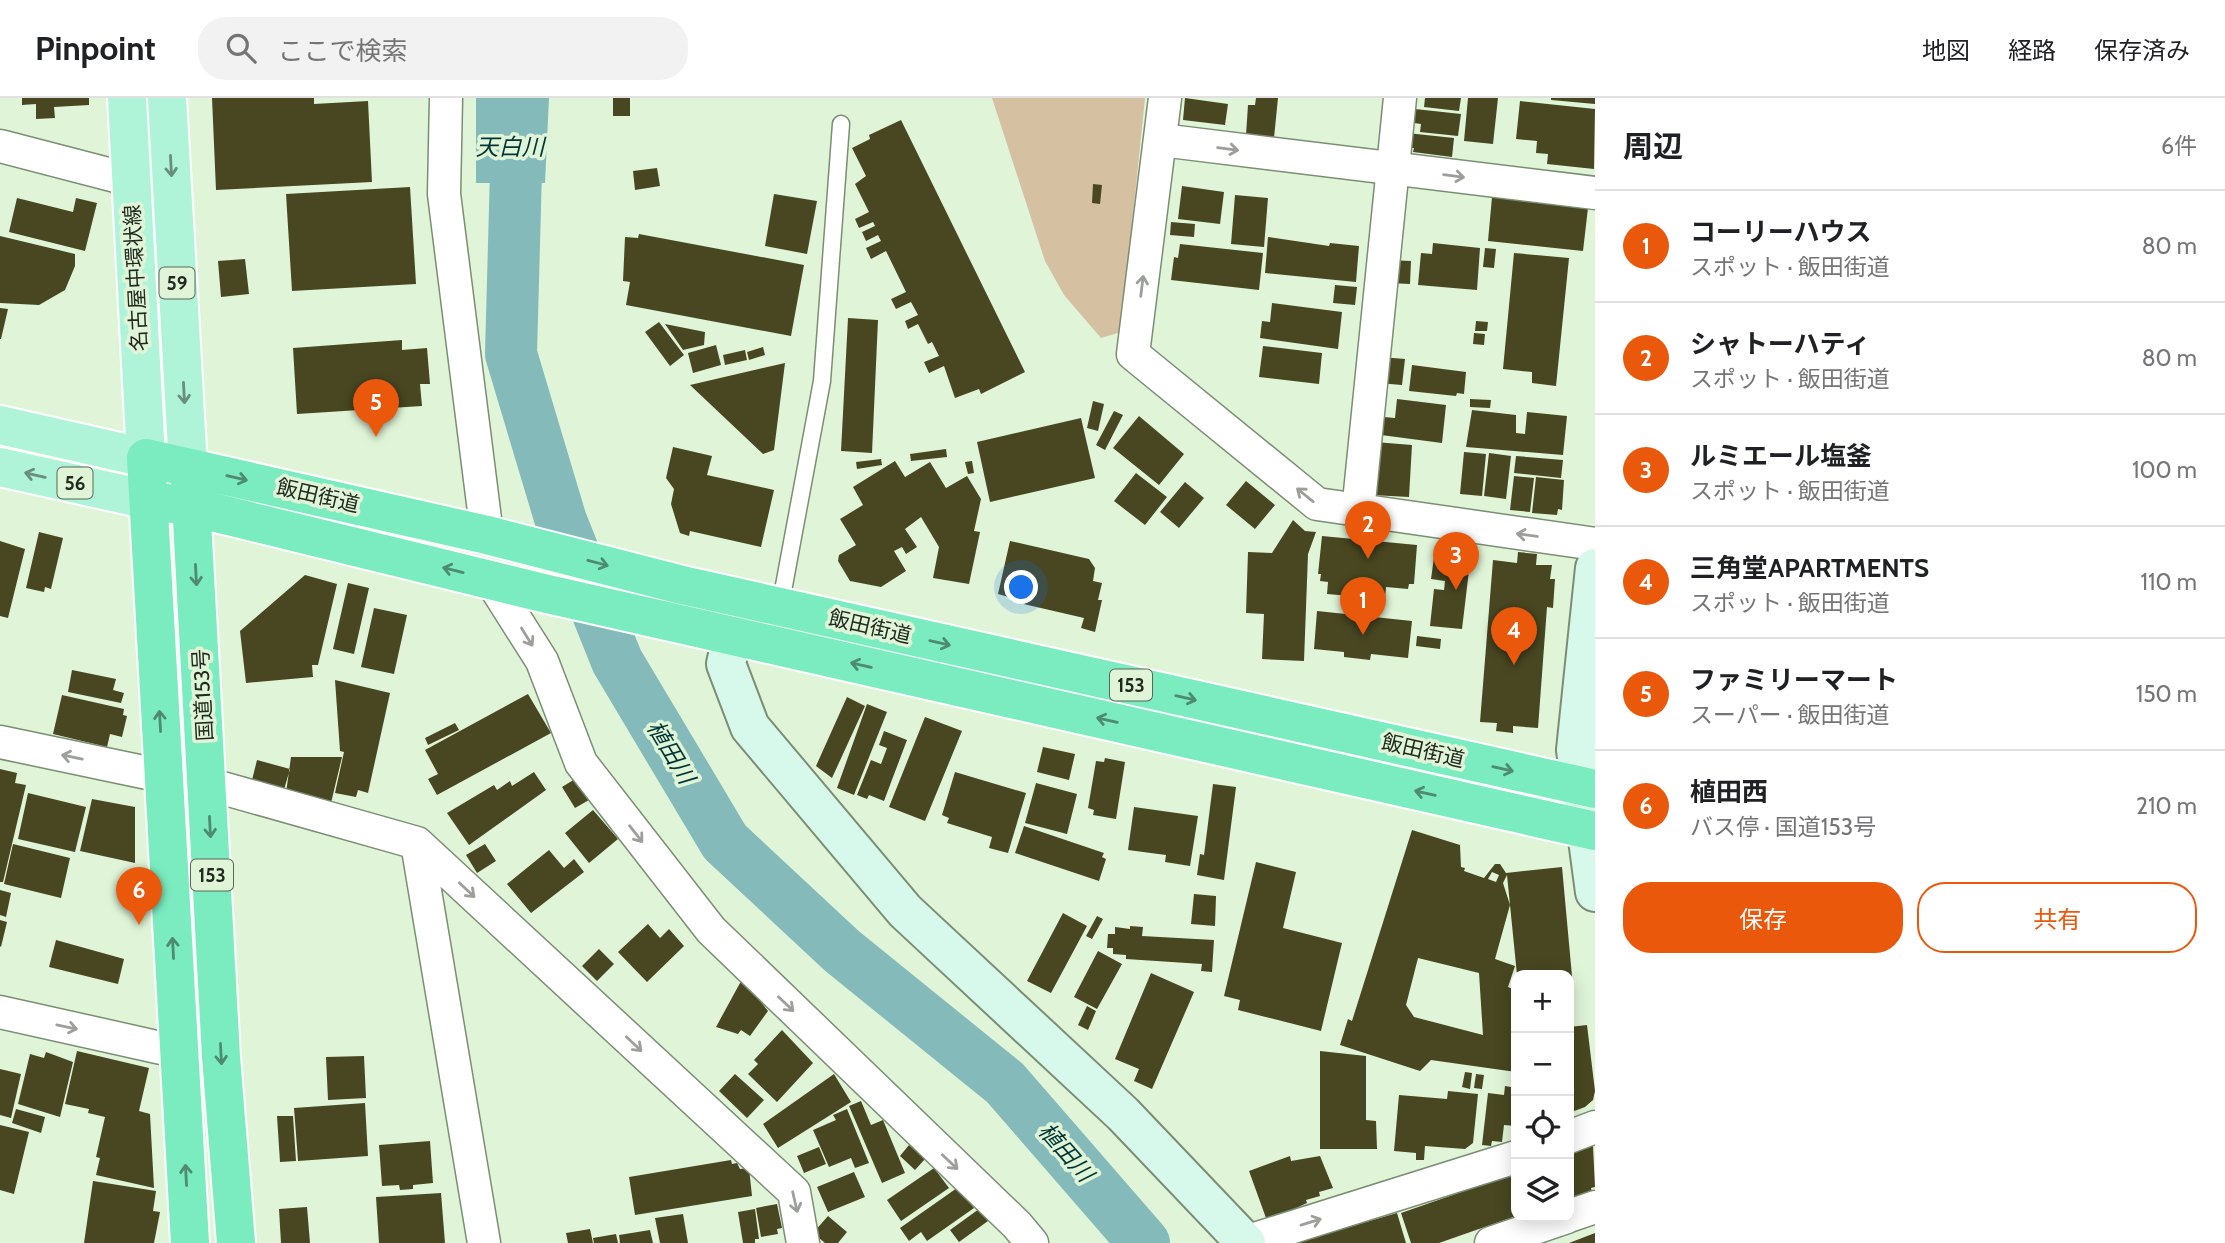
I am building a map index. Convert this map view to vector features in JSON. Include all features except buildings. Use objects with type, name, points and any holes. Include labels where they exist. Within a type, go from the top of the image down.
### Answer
[{"type":"highway","name":"飯田街道","points":[[146,458],[487,535],[682,585],[1588,788]]},
{"type":"highway","name":"153","points":[[146,458],[190,1243]]},
{"type":"highway","name":"153","points":[[188,467],[192,507]]},
{"type":"highway","name":"153","points":[[149,500],[192,507],[490,579]]},
{"type":"highway","name":"国道153号","points":[[192,507],[221,1057],[236,1243]]},
{"type":"highway","name":"飯田街道","points":[[490,579],[1591,831]]},
{"type":"main road","name":"名古屋中環状線","points":[[127,98],[146,458]]},
{"type":"main road","name":"名古屋中環状線","points":[[167,98],[188,467]]},
{"type":"main road","name":"56","points":[[0,425],[146,458]]},
{"type":"main road","name":"56","points":[[0,467],[149,500]]},
{"type":"street","points":[[446,98],[444,194],[487,535]]},
{"type":"street","points":[[1165,98],[1133,354],[1317,504],[1595,544]]},
{"type":"street","points":[[1358,512],[1401,98]]},
{"type":"street","points":[[1161,140],[1595,192]]},
{"type":"street","points":[[0,146],[131,180]]},
{"type":"street","points":[[1595,568],[1576,750],[1588,788],[1595,892]]},
{"type":"street","points":[[490,579],[542,661],[580,763],[711,930],[1032,1243]]},
{"type":"street","points":[[732,636],[726,664],[750,727],[897,901],[1123,1114],[1246,1243],[1511,1159]]},
{"type":"street","points":[[0,741],[162,776]]},
{"type":"street","points":[[208,784],[417,844],[794,1192],[803,1243]]},
{"type":"street","points":[[417,844],[484,1243]]},
{"type":"street","points":[[0,1012],[179,1052]]},
{"type":"street","points":[[1574,1135],[1595,1127]]},
{"type":"street","points":[[1574,1214],[1595,1207]]},
{"type":"street","points":[[1491,1243],[1551,1222]]},
{"type":"lane","points":[[780,607],[822,381],[841,124]]},
{"type":"shaded area","points":[[992,98],[1145,98],[1121,332],[1101,338],[1064,295],[1045,261]]},
{"type":"water","name":"天白川","points":[[476,98],[549,98],[545,183],[476,183]]},
{"type":"waterway","name":"植田川","points":[[518,98],[511,354],[561,521],[617,661],[725,842],[842,951],[1005,1083],[1144,1243]]},
{"type":"place","name":"ファミリーマート","points":[[376,437]]},
{"type":"place","name":"シャトーハティ","points":[[1368,559]]},
{"type":"place","name":"ルミエール塩釜","points":[[1456,590]]},
{"type":"place","name":"コーリーハウス","points":[[1363,635]]},
{"type":"place","name":"三角堂APARTMENTS","points":[[1514,665]]},
{"type":"place","name":"植田西","points":[[139,925]]}]
